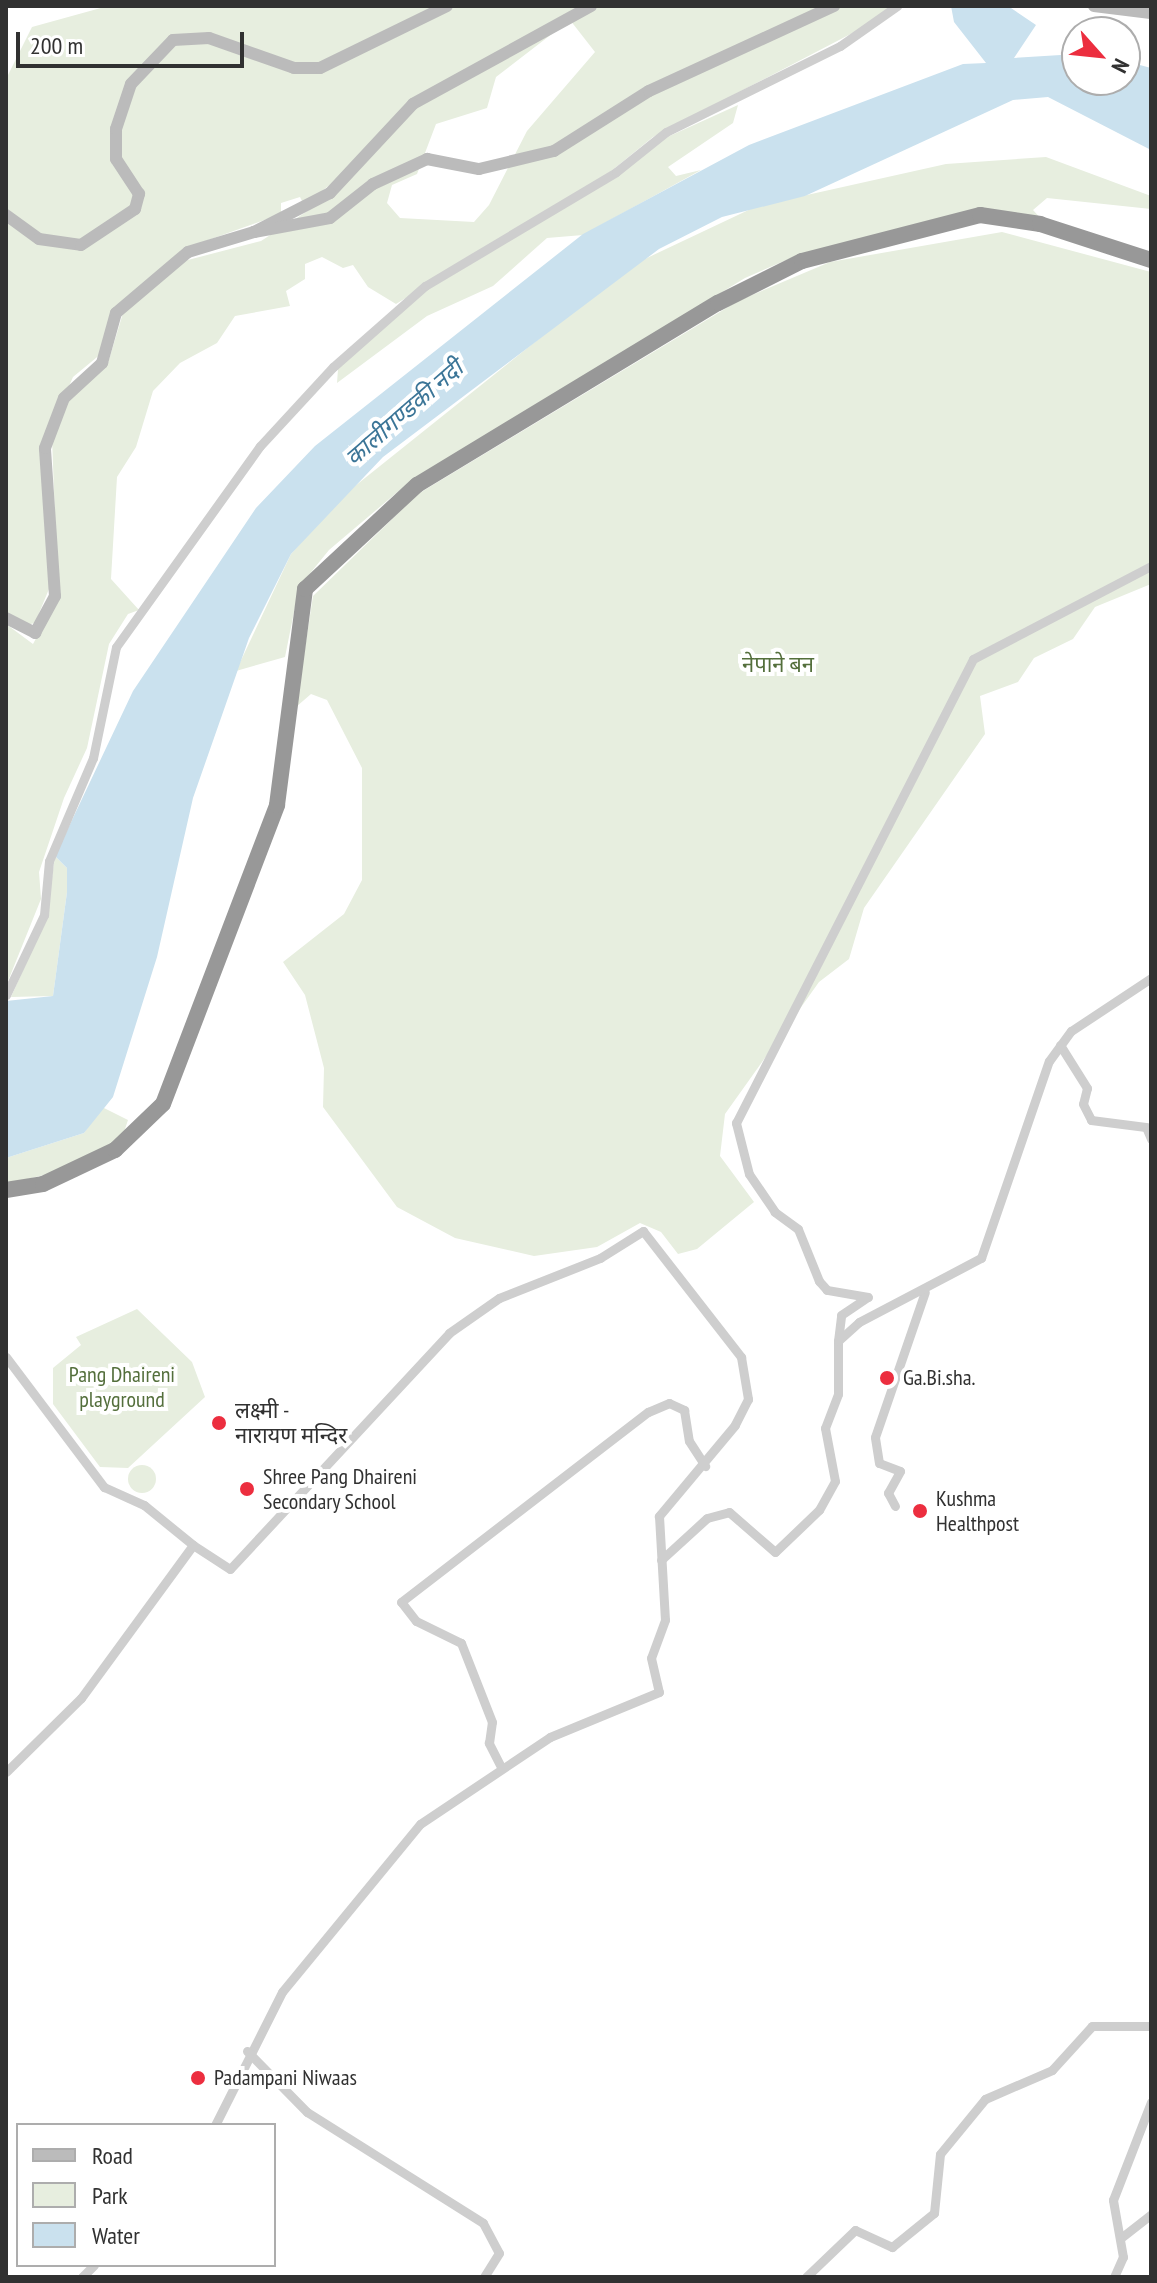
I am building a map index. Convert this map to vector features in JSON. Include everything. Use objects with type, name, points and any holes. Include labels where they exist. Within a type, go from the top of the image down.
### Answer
[{"type":"highway","points":[[6,1190],[43,1184],[115,1150],[163,1104],[277,805],[301,598],[322,565],[417,485],[718,303],[802,261],[980,215],[1040,224],[1151,260]]},
{"type":"main road","points":[[6,215],[39,239],[81,245],[135,209],[139,194],[116,159],[116,129],[131,84],[173,40],[209,38],[294,68],[320,68],[447,6]]},
{"type":"main road","points":[[254,232],[330,193],[413,104],[475,76],[546,24],[591,6]]},
{"type":"main road","points":[[6,618],[35,633],[55,596],[45,448],[64,398],[102,363],[116,313],[188,252],[254,232],[330,218],[373,184],[427,159],[479,169],[554,151],[649,91],[834,6]]},
{"type":"main road","points":[[1094,6],[1151,13]]},
{"type":"street","points":[[6,995],[44,915],[49,861],[93,758],[116,647],[260,446],[333,367],[425,286],[616,172],[666,132],[840,46],[897,6]]},
{"type":"street","points":[[661,1560],[707,1518],[729,1512],[775,1552],[819,1510],[835,1481],[825,1428],[838,1394],[841,1315],[868,1297],[827,1290],[819,1281],[798,1229],[775,1212],[749,1174],[736,1123],[973,659],[1151,566]]},
{"type":"street","points":[[838,1341],[859,1322],[926,1291],[981,1258],[1027,1139],[1038,1087],[1060,1045],[1151,978]]},
{"type":"street","points":[[1060,1045],[1087,1088],[1083,1104],[1091,1120],[1146,1127],[1151,1139]]},
{"type":"street","points":[[6,1357],[104,1487],[144,1505],[219,1568],[233,1567],[449,1333],[499,1298],[600,1258],[643,1231],[741,1357],[747,1375],[748,1399],[705,1466],[662,1505],[661,1560],[665,1620],[651,1658],[659,1692],[500,1765],[420,1824],[357,1893],[247,2051],[216,2123]]},
{"type":"street","points":[[895,1506],[888,1493],[900,1471],[879,1463],[875,1437],[926,1291]]},
{"type":"street","points":[[500,1765],[489,1743],[492,1722],[461,1643],[416,1621],[401,1602],[648,1412],[669,1403],[684,1410],[689,1441],[705,1466]]},
{"type":"street","points":[[6,1772],[91,1686],[193,1545]]},
{"type":"street","points":[[806,2277],[855,2230],[892,2247],[934,2213],[940,2154],[985,2099],[1052,2070],[1092,2026],[1151,2026]]},
{"type":"street","points":[[247,2051],[307,2112],[483,2223],[499,2253],[484,2277]]},
{"type":"street","points":[[1114,2277],[1122,2237],[1113,2200],[1151,2102]]},
{"type":"street","points":[[1122,2237],[1151,2214]]},
{"type":"green space","points":[[108,6],[889,6],[885,16],[653,137],[610,172],[396,304],[368,287],[353,265],[343,268],[322,257],[305,264],[305,279],[286,291],[290,306],[235,316],[217,343],[180,363],[153,391],[136,447],[117,477],[111,579],[139,610],[128,614],[109,644],[87,748],[64,798],[39,872],[41,899],[6,986],[6,624],[33,644],[58,597],[52,438],[71,394],[108,363],[123,313],[184,261],[261,241],[337,192],[331,184],[304,205],[300,197],[281,203],[281,214],[186,248],[110,315],[102,353],[73,377],[42,448],[51,584],[35,623],[22,626],[6,611],[6,79],[32,27]],"holes":[[[570,20],[595,52],[527,131],[489,205],[474,222],[400,218],[387,203],[392,185],[417,174],[436,124],[487,108],[496,77]]]},
{"type":"green space","points":[[738,105],[733,123],[668,167],[676,176],[701,170],[583,235],[547,238],[493,286],[427,316],[337,383],[338,369],[406,303],[663,139]]},
{"type":"green space","points":[[1046,157],[1151,196],[1151,209],[1047,198],[1033,210],[1043,221],[975,209],[798,255],[745,278],[401,489],[329,550],[299,587],[285,657],[236,671],[291,554],[340,498],[630,266],[757,206],[946,164]]},
{"type":"green space","name":"नेपाने बन","points":[[1002,232],[1151,272],[1151,584],[1095,607],[1073,639],[1034,658],[1018,682],[980,696],[985,734],[864,908],[849,959],[819,982],[725,1114],[720,1156],[754,1202],[697,1249],[678,1254],[661,1232],[640,1223],[597,1247],[534,1256],[455,1238],[397,1207],[323,1107],[324,1068],[305,995],[283,962],[344,914],[362,880],[362,768],[327,700],[311,694],[296,707],[313,596],[418,494],[738,301],[830,262]]},
{"type":"green space","points":[[55,856],[67,868],[67,892],[53,996],[11,997],[46,919]]},
{"type":"green space","points":[[102,1107],[128,1120],[121,1141],[57,1172],[6,1184],[6,1158],[84,1133]]},
{"type":"green space","name":"Pang Dhaireni playground","points":[[137,1309],[192,1362],[205,1397],[128,1468],[100,1467],[53,1404],[53,1368],[81,1345],[76,1337]]},
{"type":"green space","points":[[142,1465],[152,1469],[156,1479],[152,1489],[142,1493],[132,1489],[128,1479],[132,1469]]},
{"type":"water","name":"कालीगण्डकी नदी","points":[[951,6],[1008,6],[1036,25],[1014,58],[1061,55],[1061,96],[1141,96],[1141,65],[1151,68],[1151,150],[1048,97],[1013,100],[805,196],[722,217],[659,249],[383,457],[291,554],[249,638],[193,798],[157,957],[113,1097],[84,1133],[6,1158],[6,1001],[53,996],[67,892],[67,868],[55,856],[133,691],[256,508],[315,446],[583,234],[749,145],[963,64],[986,63],[954,22]]},
{"type":"place","name":"Ga.Bi.sha.","points":[[887,1378]]},
{"type":"place","name":"लक्ष्मी - नारायण मन्दिर","points":[[219,1423]]},
{"type":"place","name":"Shree Pang Dhaireni Secondary School","points":[[247,1489]]},
{"type":"place","name":"Kushma Healthpost","points":[[920,1511]]},
{"type":"place","name":"Padampani Niwaas","points":[[198,2078]]}]
